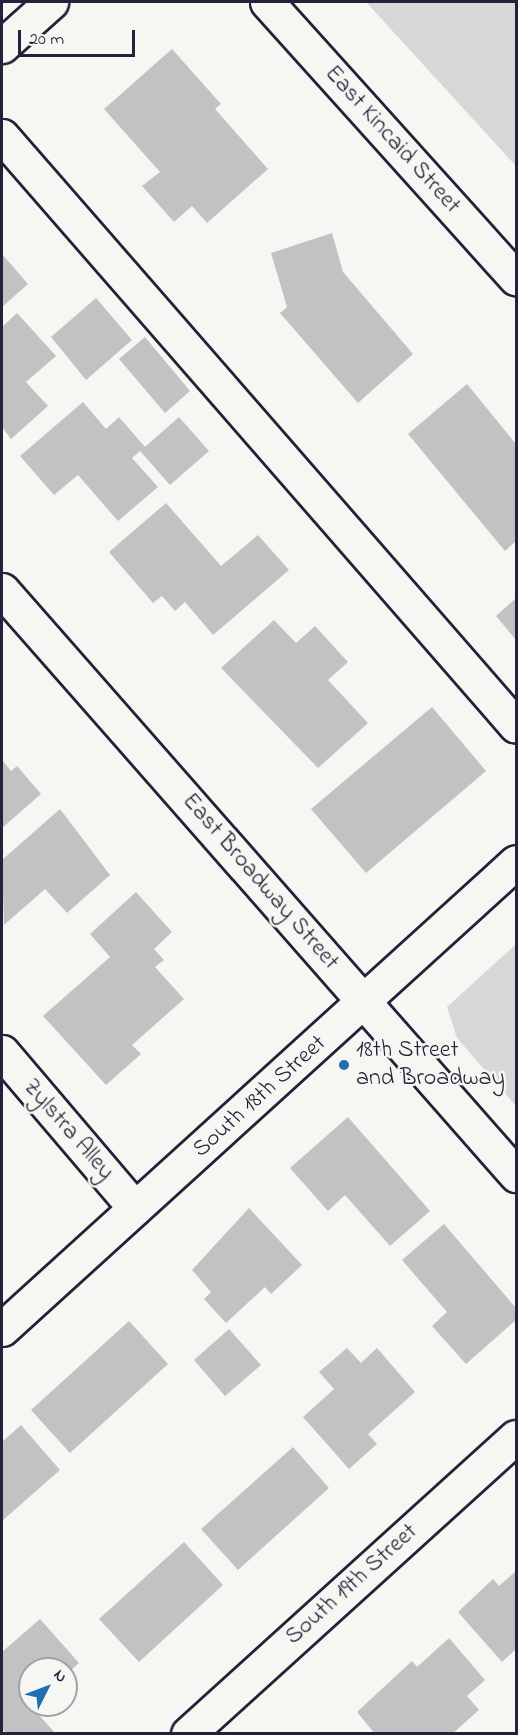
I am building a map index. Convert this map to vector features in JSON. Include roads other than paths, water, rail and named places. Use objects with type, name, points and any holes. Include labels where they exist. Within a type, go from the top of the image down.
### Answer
[{"type":"street","points":[[2,46],[51,2]]},
{"type":"street","name":"East Kincaid Street","points":[[267,2],[516,279]]},
{"type":"street","points":[[2,136],[516,726]]},
{"type":"street","name":"East Broadway Street","points":[[2,590],[516,1175]]},
{"type":"street","name":"South 18th Street","points":[[2,1329],[366,1003],[516,862]]},
{"type":"street","name":"Zylstra Alley","points":[[2,1052],[135,1208]]},
{"type":"street","name":"South 19th Street","points":[[188,1734],[516,1437]]},
{"type":"place","name":"18th Street and Broadway","points":[[344,1065]]}]
